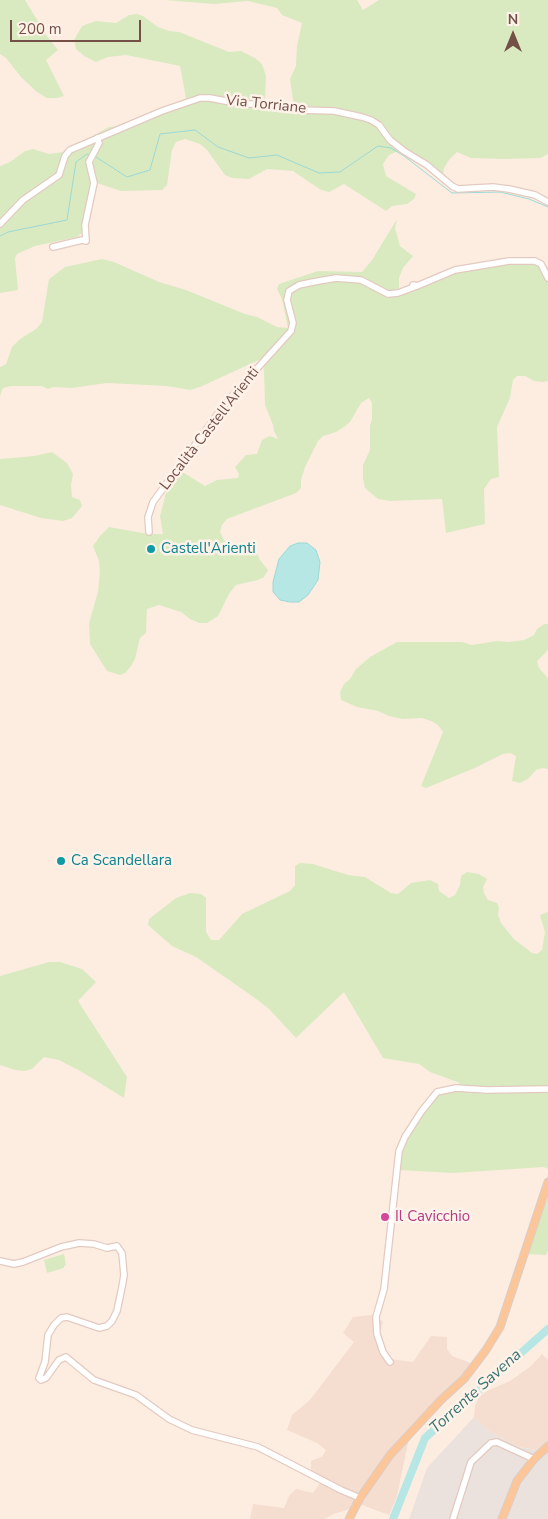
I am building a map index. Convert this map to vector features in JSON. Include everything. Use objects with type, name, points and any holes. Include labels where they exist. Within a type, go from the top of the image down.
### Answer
[{"type":"main road","points":[[350,1519],[360,1498],[390,1455],[441,1400],[464,1379],[500,1327],[548,1182]]},
{"type":"main road","points":[[502,1519],[517,1481],[534,1458],[548,1446]]},
{"type":"street","name":"Via Torriane","points":[[0,224],[23,200],[58,175],[65,156],[70,150],[162,111],[200,98],[240,104],[264,104],[301,110],[334,112],[371,120],[379,125],[390,140],[458,189],[493,187],[509,189],[534,195],[548,202]]},
{"type":"street","points":[[53,247],[82,240],[86,241],[85,225],[94,183],[89,165],[98,144],[97,138]]},
{"type":"street","name":"Località Castell'Arienti","points":[[149,532],[149,512],[156,498],[225,404],[291,331],[293,322],[287,300],[290,290],[299,285],[336,278],[361,280],[388,294],[398,293],[455,270],[509,261],[535,261],[541,264],[548,278]]},
{"type":"street","points":[[390,1362],[383,1352],[377,1334],[376,1317],[384,1289],[399,1151],[405,1137],[437,1092],[456,1088],[487,1090],[548,1089]]},
{"type":"street","points":[[0,1261],[14,1264],[23,1262],[61,1247],[79,1243],[94,1244],[107,1248],[117,1246],[122,1253],[124,1275],[117,1310],[112,1321],[107,1326],[99,1328],[67,1317],[54,1324],[48,1335],[45,1362],[39,1378],[41,1380],[46,1378],[59,1360],[66,1357],[94,1380],[136,1395],[169,1419],[192,1430],[258,1447],[360,1498]]},
{"type":"street","points":[[454,1519],[471,1462],[492,1443],[497,1442],[534,1458]]},
{"type":"shaded area","points":[[371,1315],[378,1317],[383,1322],[378,1347],[383,1355],[391,1359],[413,1362],[431,1336],[447,1337],[447,1349],[452,1356],[478,1366],[413,1429],[408,1443],[397,1496],[389,1515],[362,1505],[324,1519],[250,1519],[253,1504],[284,1508],[289,1496],[296,1489],[313,1493],[320,1483],[311,1472],[311,1461],[322,1457],[326,1450],[317,1443],[287,1430],[292,1415],[310,1400],[354,1342],[343,1333],[353,1317]]},
{"type":"shaded area","points":[[542,1354],[548,1360],[548,1442],[536,1450],[519,1447],[488,1430],[474,1417],[475,1406],[479,1397],[487,1391],[510,1381],[531,1366]]},
{"type":"shaded area","points":[[474,1417],[488,1430],[519,1447],[536,1450],[548,1442],[548,1519],[409,1519],[427,1468]]},
{"type":"green space","points":[[0,0],[25,0],[58,50],[46,60],[64,96],[47,98],[37,92],[21,77],[6,58],[0,54]]},
{"type":"green space","points":[[165,0],[357,0],[363,10],[379,0],[548,0],[548,154],[540,158],[504,159],[471,158],[457,152],[444,168],[443,176],[408,154],[398,151],[389,155],[383,164],[386,176],[416,194],[414,199],[407,204],[392,206],[386,211],[344,184],[329,192],[321,190],[293,171],[267,169],[249,179],[232,178],[225,175],[207,150],[200,144],[185,139],[176,142],[172,150],[167,185],[162,190],[121,191],[94,182],[84,231],[77,237],[35,246],[17,254],[15,258],[18,290],[0,293],[0,166],[10,162],[25,151],[33,149],[49,154],[63,152],[109,127],[122,126],[186,98],[180,66],[126,55],[108,57],[96,62],[84,56],[76,49],[74,40],[82,26],[96,21],[116,23],[129,15],[137,14],[158,27],[169,31],[179,32],[229,52],[241,51],[262,64],[266,76],[265,102],[294,107],[290,79],[296,66],[297,46],[302,23],[282,15],[277,8],[248,1],[214,4]]},
{"type":"green space","points":[[397,219],[395,228],[400,246],[413,256],[403,268],[399,278],[399,290],[450,271],[503,260],[526,258],[546,269],[548,266],[548,381],[534,381],[525,376],[517,376],[513,380],[510,398],[497,427],[499,477],[491,479],[484,489],[485,524],[446,533],[442,499],[390,501],[378,499],[365,488],[363,465],[370,450],[370,426],[372,419],[372,403],[369,398],[361,403],[350,422],[336,432],[323,436],[318,441],[305,467],[301,488],[296,493],[227,519],[222,525],[220,532],[224,540],[234,550],[246,547],[257,553],[268,570],[264,577],[236,585],[229,594],[218,616],[207,623],[199,623],[181,612],[159,605],[147,609],[146,633],[140,638],[135,659],[131,666],[125,673],[120,675],[107,671],[90,644],[89,623],[98,592],[100,571],[99,561],[93,546],[100,536],[109,527],[148,534],[163,534],[160,516],[166,493],[181,471],[205,486],[217,480],[238,478],[239,474],[235,467],[246,455],[257,454],[262,440],[270,436],[278,439],[265,405],[264,370],[261,359],[190,390],[167,386],[107,383],[48,389],[42,386],[11,386],[3,388],[0,396],[0,367],[6,364],[12,347],[20,339],[36,329],[42,322],[49,279],[65,267],[102,259],[114,262],[159,282],[186,290],[257,317],[277,327],[288,328],[282,299],[277,289],[279,284],[318,271],[362,272],[372,260]]},
{"type":"green space","points":[[52,452],[67,463],[73,474],[71,485],[72,497],[80,500],[82,506],[72,518],[63,521],[41,518],[0,505],[0,459],[34,456]]},
{"type":"green space","points":[[544,624],[548,624],[548,650],[537,661],[539,668],[548,678],[548,769],[536,770],[528,779],[520,783],[512,781],[516,756],[510,753],[503,754],[426,788],[421,786],[443,732],[438,725],[422,718],[402,719],[389,716],[378,711],[357,707],[341,700],[340,692],[356,669],[370,657],[397,642],[462,642],[472,645],[497,641],[509,642],[524,640],[534,635],[537,629]]},
{"type":"green space","points":[[300,863],[313,864],[348,875],[365,877],[391,893],[398,894],[411,883],[430,880],[438,884],[439,891],[449,898],[455,895],[460,885],[461,876],[467,872],[479,874],[487,879],[483,887],[484,893],[488,900],[497,903],[501,923],[514,939],[532,953],[537,954],[542,950],[545,932],[540,915],[548,912],[548,1169],[544,1167],[453,1173],[399,1170],[401,1145],[430,1098],[460,1083],[430,1072],[419,1064],[383,1058],[344,992],[296,1038],[269,1009],[255,998],[196,957],[172,946],[148,925],[149,919],[176,898],[190,893],[201,894],[206,898],[206,932],[211,940],[219,940],[242,914],[290,891],[295,885],[295,866]]},
{"type":"green space","points":[[49,962],[60,962],[82,969],[96,982],[78,1001],[127,1077],[124,1098],[59,1060],[44,1057],[32,1069],[25,1071],[0,1065],[0,976]]},
{"type":"green space","points":[[548,1175],[548,1251],[546,1255],[524,1254]]},
{"type":"green space","points":[[64,1254],[66,1265],[64,1268],[47,1273],[44,1260]]},
{"type":"water","points":[[298,543],[307,543],[316,550],[320,562],[318,580],[308,595],[299,602],[280,600],[273,592],[273,582],[279,559],[290,546]]},
{"type":"waterway","points":[[96,157],[127,177],[150,170],[160,134],[195,130],[218,147],[249,158],[277,155],[319,173],[340,172],[378,146],[391,148],[404,156],[452,193],[500,192],[529,199],[548,207]]},
{"type":"waterway","points":[[0,236],[8,232],[67,220],[76,162],[87,154],[89,155]]},
{"type":"waterway","name":"Torrente Savena","points":[[393,1519],[425,1438],[548,1329]]},
{"type":"place","name":"Castell'Arienti","points":[[151,549]]},
{"type":"place","name":"Ca Scandellara","points":[[61,861]]},
{"type":"place","name":"Il Cavicchio","points":[[385,1217]]}]
